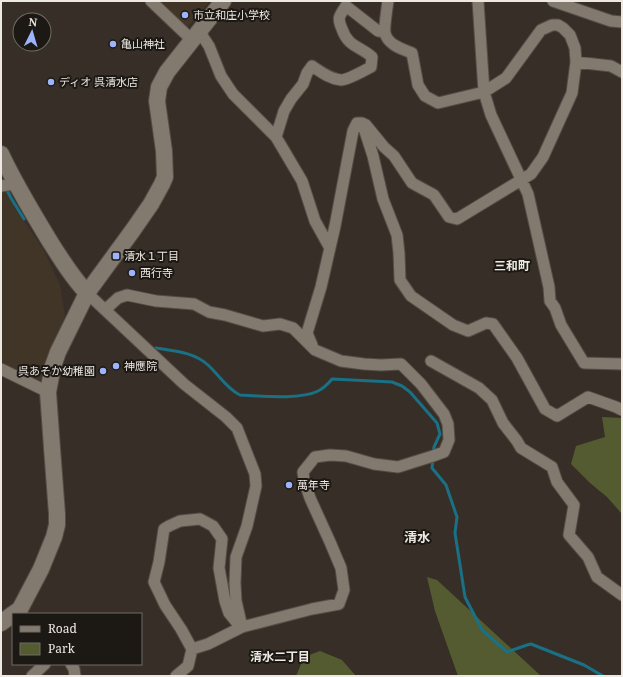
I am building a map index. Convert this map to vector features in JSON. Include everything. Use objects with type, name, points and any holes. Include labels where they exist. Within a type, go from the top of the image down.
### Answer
[{"type":"street","points":[[151,1],[209,46],[221,76],[233,94],[276,137],[302,181],[315,221],[330,248]]},
{"type":"street","points":[[14,613],[20,609],[41,569],[54,537],[57,525],[48,392],[53,366],[58,352],[86,293],[151,204],[165,177],[164,151],[157,101],[159,86],[167,72],[223,1]]},
{"type":"street","points":[[315,350],[307,333],[321,287],[335,226],[353,131],[357,123],[366,124],[384,147],[394,156],[412,183],[434,195],[449,217],[457,219],[531,174],[543,157],[572,93],[576,62],[575,48],[570,35],[563,28],[558,25],[552,25],[542,30],[506,78],[484,92],[438,103],[425,96],[418,84],[412,53],[398,48],[388,39],[385,32],[388,1]]},
{"type":"street","points":[[478,1],[484,92],[491,115],[528,194],[549,287],[550,301],[556,308],[561,325],[584,363],[622,364]]},
{"type":"street","points":[[553,1],[611,21],[622,22]]},
{"type":"street","points":[[276,137],[284,111],[303,84],[307,73],[312,66],[330,77],[343,80],[371,67],[372,57],[345,37],[339,22],[339,15],[346,6],[378,31],[385,32]]},
{"type":"street","points":[[576,62],[611,66],[622,72]]},
{"type":"street","points":[[362,123],[373,156],[383,199],[397,234],[400,280],[411,296],[453,325],[468,330],[486,323],[493,324],[517,358],[545,408],[557,416],[588,398],[622,410]]},
{"type":"street","points":[[1,154],[8,185],[79,285],[184,384],[226,417],[237,428],[255,474],[256,486],[247,526],[236,557],[236,601],[242,627]]},
{"type":"street","points":[[105,310],[118,298],[127,295],[146,300],[194,304],[209,312],[263,326],[280,324],[293,328],[315,350],[341,361],[381,365],[401,364],[421,384],[444,414],[448,424],[449,440],[444,452],[433,456],[398,467],[374,464],[346,456],[330,455],[315,457],[303,472],[304,480],[340,568],[344,590],[339,604],[242,627],[208,644],[192,649]]},
{"type":"street","points":[[431,361],[479,388],[492,400],[503,423],[521,448],[552,467],[557,482],[574,505],[569,535],[588,557],[597,577],[622,594]]},
{"type":"street","points":[[1,369],[48,392]]},
{"type":"street","points":[[176,676],[188,666],[192,649],[181,628],[165,605],[154,582],[164,529],[180,521],[200,519],[212,526],[222,539],[220,568],[228,613],[242,627]]},
{"type":"street","points":[[1,623],[12,615]]},
{"type":"street","points":[[32,676],[44,665]]},
{"type":"street","points":[[72,665],[75,676]]},
{"type":"shaded area","name":"市立和庄小学校","points":[[157,1],[210,1],[186,29]]},
{"type":"shaded area","points":[[1,181],[17,210],[44,251],[60,285],[65,316],[43,376],[42,386],[1,365]]},
{"type":"green space","points":[[602,417],[622,418],[622,514],[607,497],[571,464],[576,446],[605,437]]},
{"type":"green space","points":[[427,577],[437,580],[541,676],[458,676],[435,611]]},
{"type":"green space","points":[[320,651],[342,660],[356,676],[296,676],[304,657]]},
{"type":"waterway","points":[[6,188],[24,219]]},
{"type":"waterway","points":[[156,348],[184,353],[196,357],[208,365],[227,386],[240,395],[280,397],[301,396],[311,394],[322,389],[332,379],[392,382],[402,386],[410,392],[437,423],[440,434],[433,453]]},
{"type":"waterway","points":[[433,459],[432,468],[446,485],[457,517],[455,533],[465,597],[482,630],[507,652],[531,644],[584,665],[603,676]]},
{"type":"place","name":"市立和庄小学校","points":[[185,15]]},
{"type":"place","name":"亀山神社","points":[[113,44]]},
{"type":"place","name":"ディオ 呉清水店","points":[[51,82]]},
{"type":"place","name":"清水１丁目","points":[[116,256]]},
{"type":"place","name":"西行寺","points":[[132,273]]},
{"type":"place","name":"神應院","points":[[116,366]]},
{"type":"place","name":"呉あそか幼稚園","points":[[103,371]]},
{"type":"place","name":"萬年寺","points":[[289,485]]},
{"type":"district","name":"三和町","points":[[512,266]]},
{"type":"district","name":"清水","points":[[417,537]]},
{"type":"district","name":"清水二丁目","points":[[280,657]]}]
